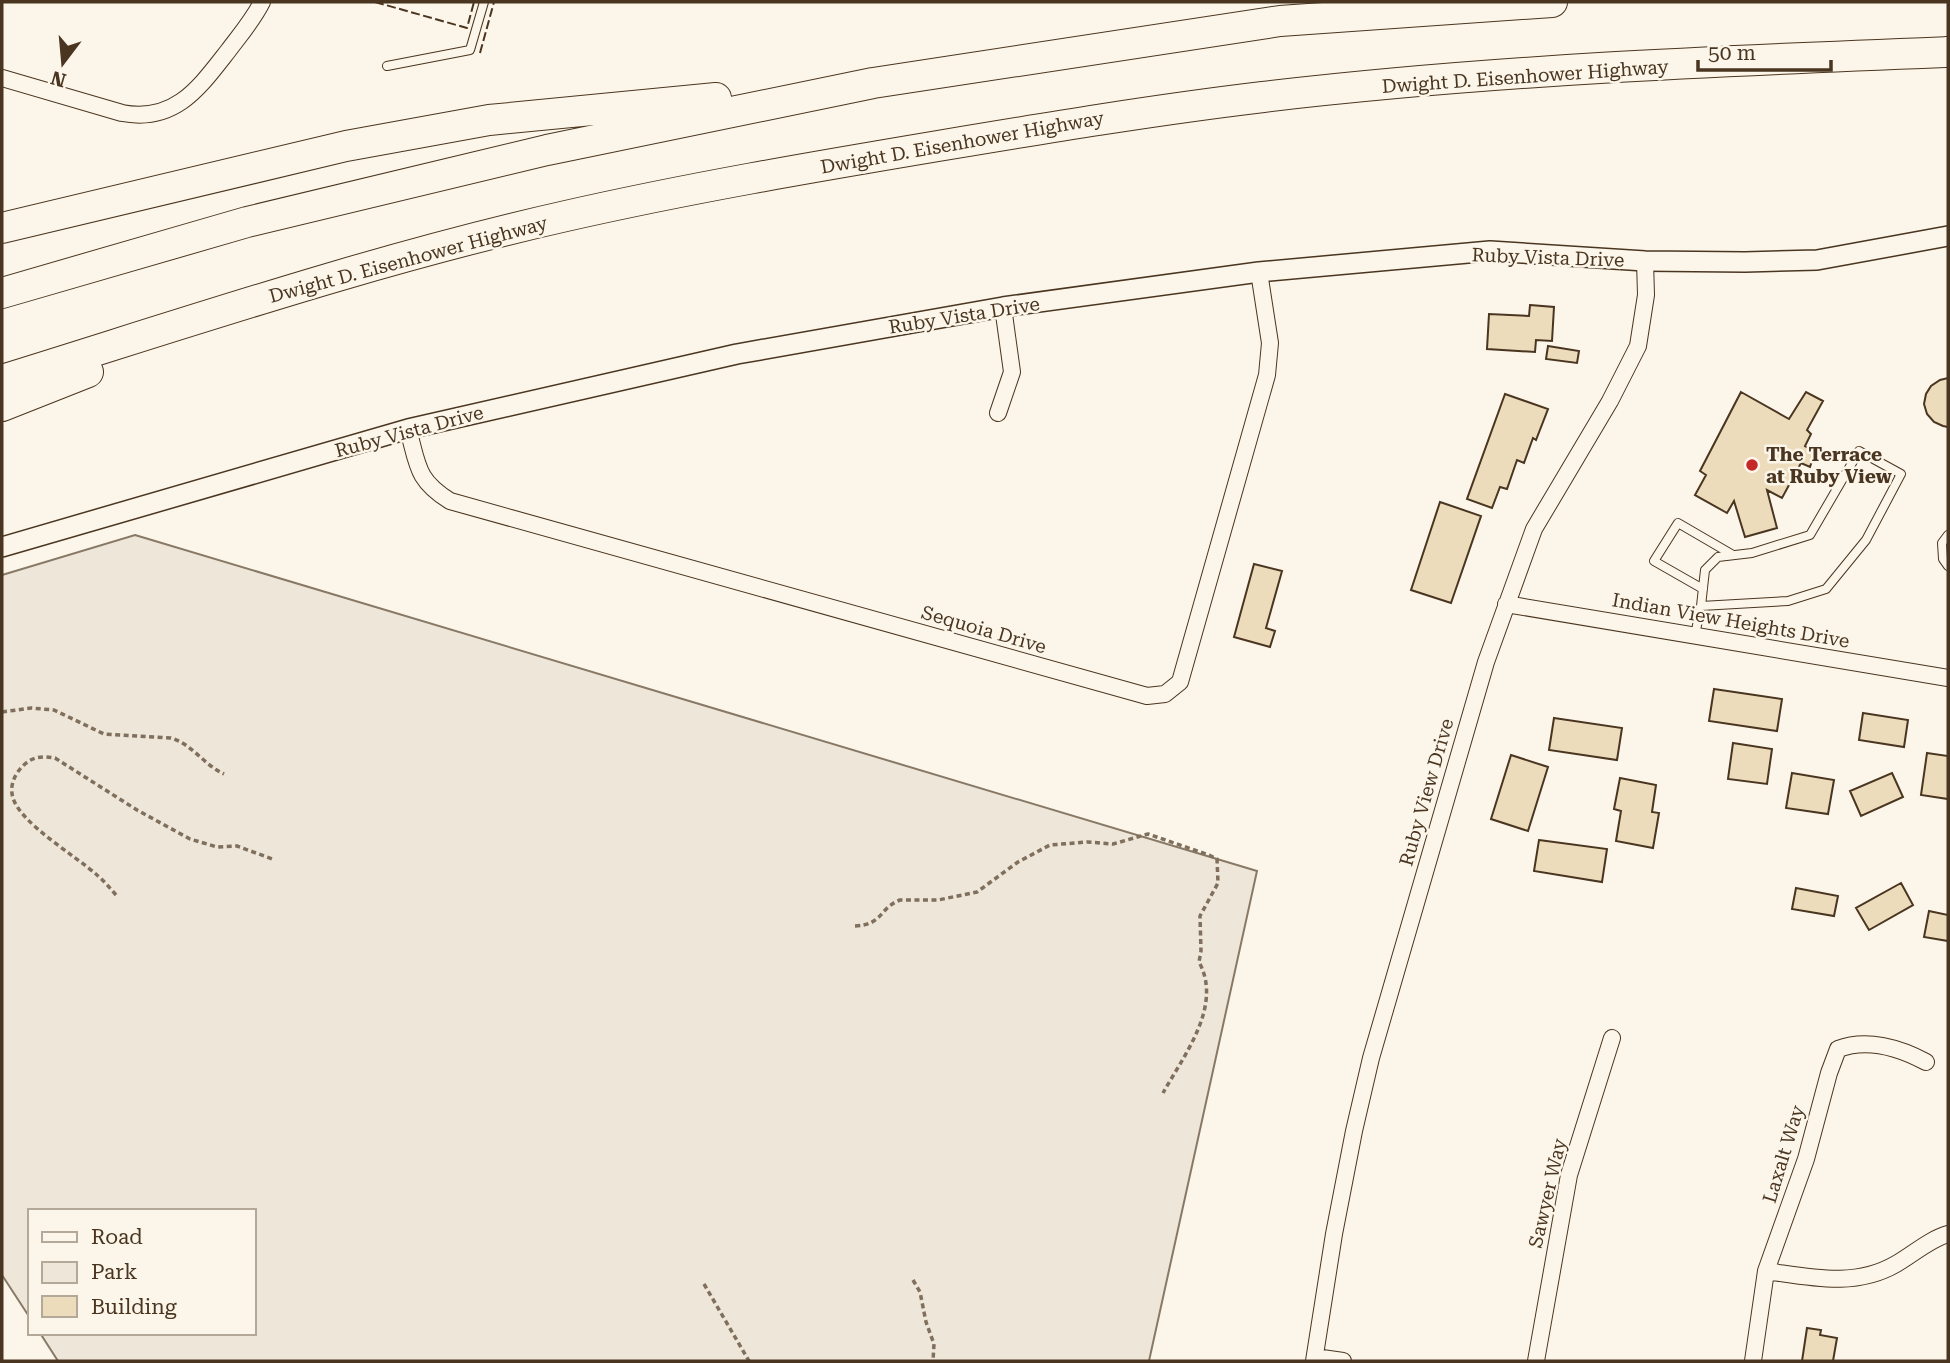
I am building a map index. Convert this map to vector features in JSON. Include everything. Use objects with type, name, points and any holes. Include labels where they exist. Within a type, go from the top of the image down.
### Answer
[{"type":"highway","points":[[2,293],[273,215],[547,150],[873,83],[1280,21],[1552,2]]},
{"type":"highway","name":"Dwight D. Eisenhower Highway","points":[[2,380],[337,276],[561,217],[684,191],[1128,114],[1267,96],[1550,70],[1948,52]]},
{"type":"highway","points":[[2,228],[346,146],[489,120],[873,83]]},
{"type":"highway","points":[[2,406],[337,276]]},
{"type":"street","points":[[2,78],[122,113],[141,116],[159,113],[184,101],[203,83],[251,21],[262,2]]},
{"type":"street","name":"Ruby Vista Drive","points":[[2,547],[408,429],[737,354],[1003,307],[1259,272],[1490,251],[1645,261],[1817,260],[1948,236]]},
{"type":"street","name":"Ruby View Drive","points":[[1314,1359],[1339,1209],[1371,1058],[1486,662],[1534,528],[1610,401],[1637,346],[1646,295],[1645,261]]},
{"type":"street","name":"Sequoia Drive","points":[[408,429],[421,475],[432,490],[450,501],[1147,696],[1165,694],[1180,682],[1267,375],[1270,343],[1259,272]]},
{"type":"street","points":[[998,413],[1012,372],[1003,307]]},
{"type":"street","name":"Indian View Heights Drive","points":[[1506,604],[1948,678]]},
{"type":"street","name":"Sawyer Way","points":[[1536,1361],[1569,1175],[1612,1038]]},
{"type":"street","name":"Laxalt Way","points":[[1752,1361],[1766,1271],[1806,1159],[1838,1049],[1851,1044],[1887,1046],[1926,1062]]},
{"type":"street","points":[[1766,1271],[1832,1280],[1861,1277],[1892,1266],[1948,1234]]},
{"type":"street","points":[[1314,1359],[1343,1361]]},
{"type":"lane","points":[[387,66],[470,50],[484,2]]},
{"type":"lane","points":[[1695,635],[1705,570],[1718,556],[1752,553],[1810,535],[1859,451],[1901,474],[1866,540],[1826,589],[1788,601],[1701,606]]},
{"type":"lane","points":[[1703,589],[1654,561],[1678,523],[1733,555]]},
{"type":"lane","points":[[1948,535],[1942,543],[1943,559],[1948,566]]},
{"type":"path","points":[[2,712],[31,708],[54,710],[104,734],[179,740],[215,770],[225,774]]},
{"type":"path","points":[[116,895],[97,875],[30,821],[15,803],[12,796],[13,780],[29,761],[45,756],[55,758],[137,810],[190,839],[217,847],[237,846],[275,860]]},
{"type":"path","points":[[855,926],[875,922],[900,900],[938,900],[977,892],[1018,862],[1049,845],[1087,842],[1113,844],[1148,834],[1217,859],[1218,883],[1200,916],[1202,951],[1199,962],[1206,975],[1205,1012],[1193,1041],[1164,1093]]},
{"type":"path","points":[[913,1280],[920,1292],[934,1344],[933,1361]]},
{"type":"path","points":[[704,1284],[748,1361]]},
{"type":"green space","points":[[135,535],[1257,871],[1149,1361],[58,1361],[41,1335],[256,1335],[256,1209],[28,1209],[28,1315],[2,1275],[2,575]]},
{"type":"building","points":[[1530,305],[1554,307],[1552,341],[1536,340],[1535,352],[1487,349],[1489,314],[1529,316]]},
{"type":"building","points":[[1548,346],[1579,351],[1577,363],[1546,359]]},
{"type":"building","points":[[1948,378],[1948,427],[1934,422],[1927,414],[1924,404],[1931,386]]},
{"type":"building","name":"The Terrace at Ruby View","points":[[1741,392],[1789,419],[1806,392],[1823,401],[1807,430],[1811,434],[1805,446],[1815,452],[1810,467],[1801,463],[1782,498],[1767,490],[1777,528],[1745,537],[1734,501],[1727,513],[1695,495],[1706,475],[1700,471]]},
{"type":"building","points":[[1505,394],[1548,409],[1524,463],[1517,460],[1507,489],[1500,487],[1492,508],[1467,499]]},
{"type":"building","points":[[1440,502],[1481,516],[1451,603],[1411,590]]},
{"type":"building","points":[[1254,564],[1282,571],[1266,628],[1275,631],[1270,647],[1234,637]]},
{"type":"building","points":[[1714,689],[1782,699],[1777,731],[1709,721]]},
{"type":"building","points":[[1863,713],[1908,720],[1904,747],[1859,740]]},
{"type":"building","points":[[1554,718],[1622,728],[1617,760],[1549,750]]},
{"type":"building","points":[[1733,743],[1772,749],[1767,784],[1728,779]]},
{"type":"building","points":[[1927,753],[1948,756],[1948,799],[1921,795]]},
{"type":"building","points":[[1511,755],[1548,767],[1528,831],[1491,819]]},
{"type":"building","points":[[1792,773],[1834,780],[1828,814],[1786,808]]},
{"type":"building","points":[[1892,773],[1903,797],[1861,816],[1850,791]]},
{"type":"building","points":[[1620,778],[1656,785],[1652,812],[1659,813],[1653,848],[1616,841],[1621,811],[1614,809]]},
{"type":"building","points":[[1539,840],[1607,849],[1602,882],[1534,871]]},
{"type":"building","points":[[1901,883],[1913,905],[1869,930],[1856,908]]},
{"type":"building","points":[[1796,888],[1838,896],[1834,916],[1792,909]]},
{"type":"building","points":[[1929,911],[1948,915],[1948,941],[1924,937]]},
{"type":"building","points":[[1807,1328],[1821,1330],[1820,1335],[1837,1338],[1833,1361],[1802,1361]]},
{"type":"fence","points":[[375,2],[467,28],[474,2]]},
{"type":"fence","points":[[480,53],[494,2]]},
{"type":"place","name":"The Terrace at Ruby View","points":[[1752,465]]}]
